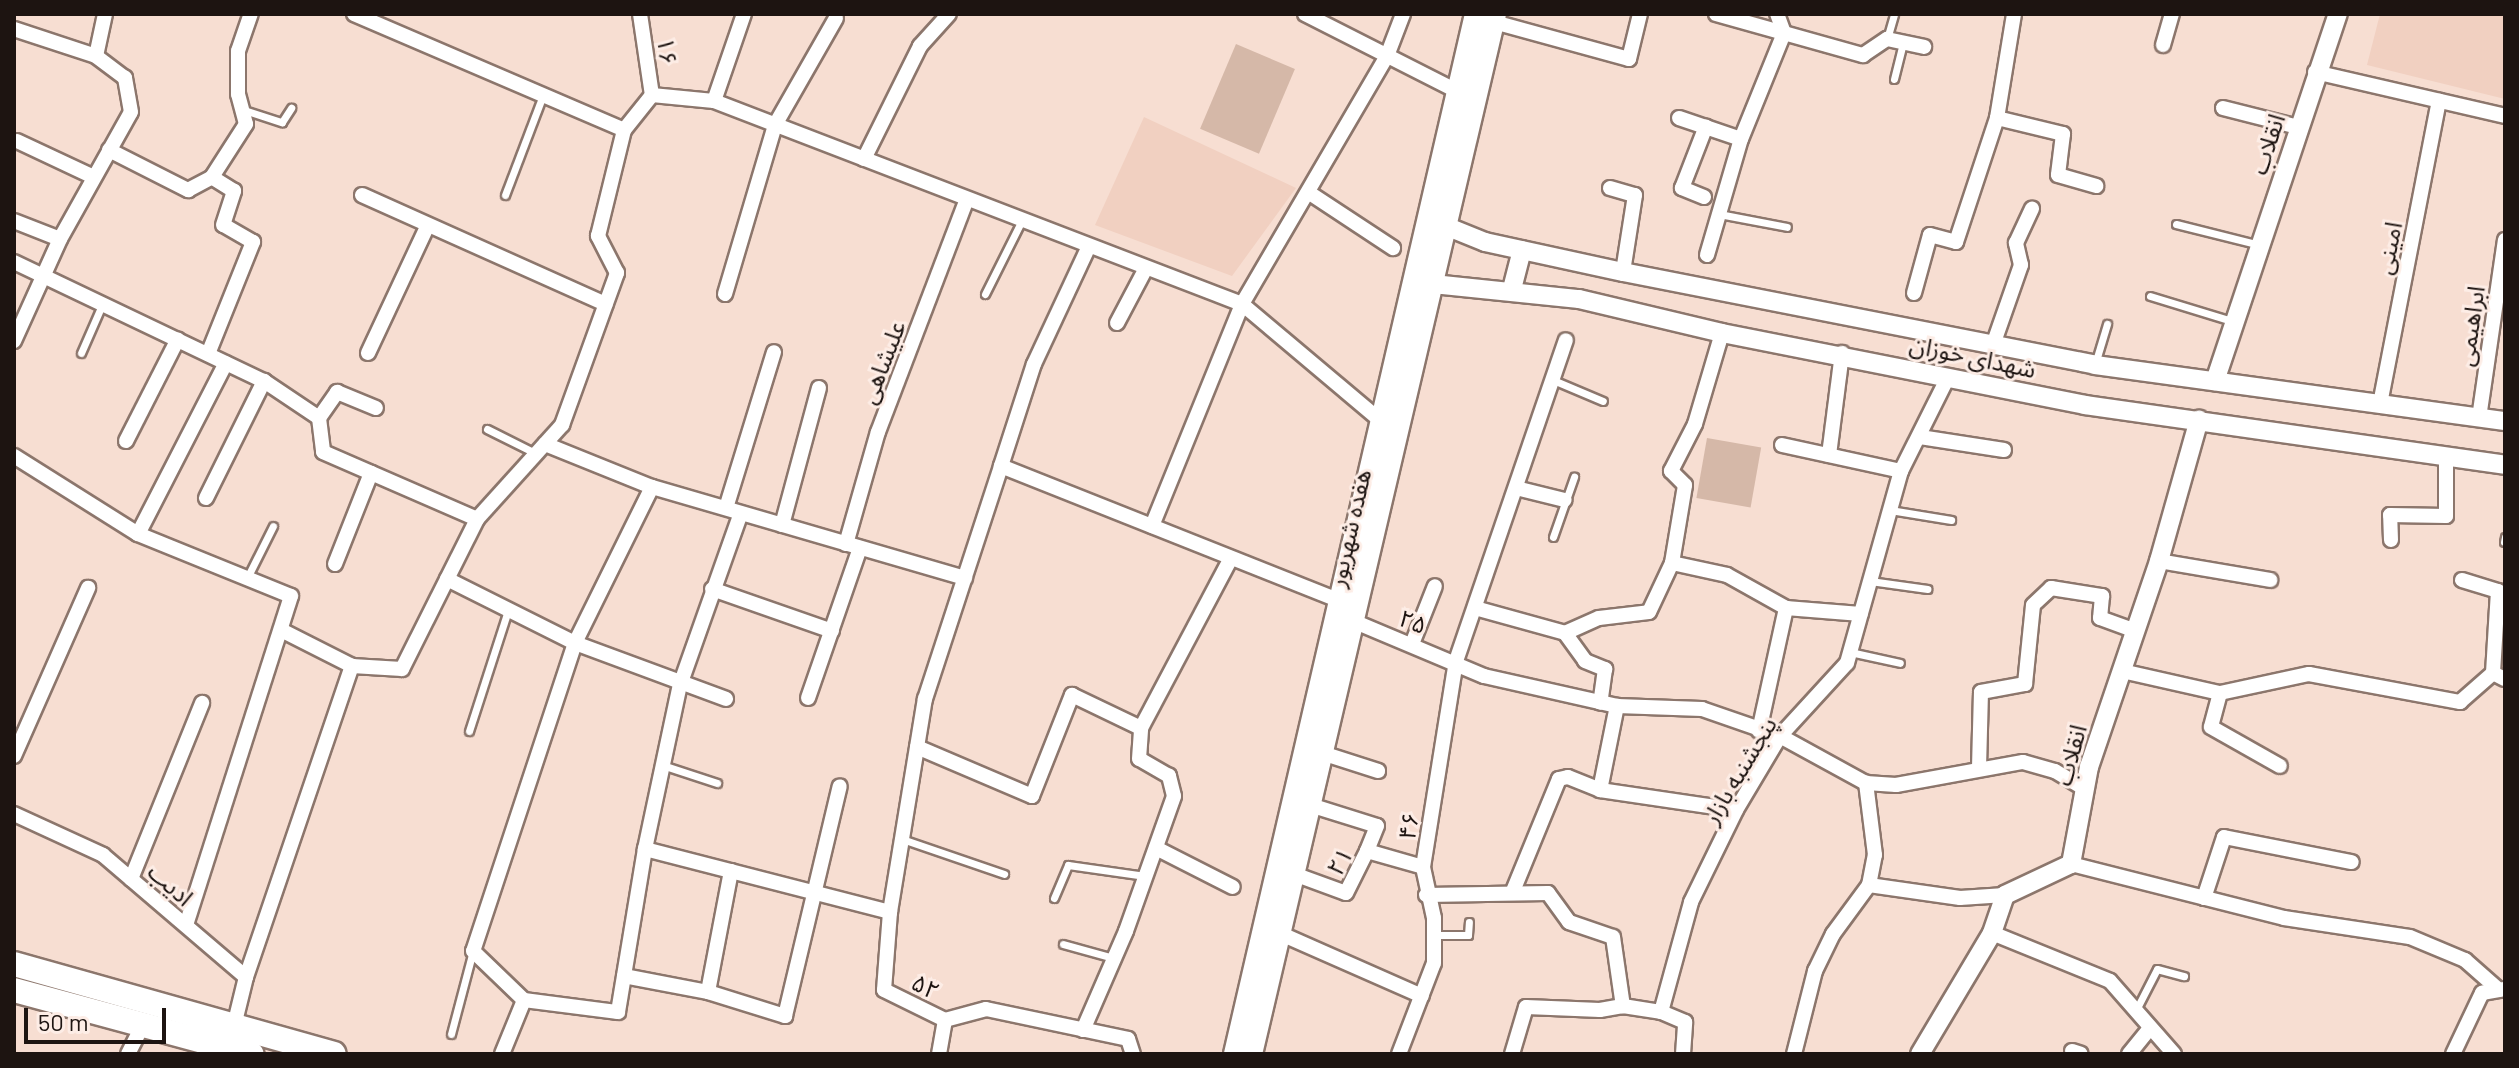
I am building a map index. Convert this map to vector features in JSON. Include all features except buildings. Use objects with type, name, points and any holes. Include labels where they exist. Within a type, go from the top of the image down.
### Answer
[{"type":"main road","name":"هفده شهریور","points":[[1235,1054],[1459,92],[1488,17]]},
{"type":"main road","name":"هفده شهریور","points":[[1251,1054],[1448,227],[1488,17]]},
{"type":"main road","points":[[14,964],[334,1054]]},
{"type":"main road","points":[[14,990],[252,1054]]},
{"type":"street","points":[[96,56],[105,14]]},
{"type":"street","points":[[109,150],[188,190],[212,177],[246,124],[238,51],[251,14]]},
{"type":"street","points":[[354,14],[624,130]]},
{"type":"street","name":"۱۶","points":[[640,14],[652,95]]},
{"type":"street","points":[[714,101],[744,14]]},
{"type":"street","points":[[864,159],[920,46],[949,14]]},
{"type":"street","points":[[1305,14],[1330,19],[1387,56],[1459,92]]},
{"type":"street","points":[[1152,526],[1242,304],[1387,56],[1403,14]]},
{"type":"street","points":[[1488,17],[1629,59],[1640,14]]},
{"type":"street","points":[[1716,14],[1863,55],[1887,39],[1924,47]]},
{"type":"street","points":[[1707,255],[1741,139],[1784,33],[1777,14]]},
{"type":"street","points":[[1914,293],[1930,235],[1956,242],[1997,118],[2014,14]]},
{"type":"street","points":[[2163,45],[2172,14]]},
{"type":"street","name":"انقلاب","points":[[2215,381],[2315,72],[2338,14]]},
{"type":"street","points":[[725,294],[775,125],[836,18]]},
{"type":"street","points":[[14,29],[96,56],[125,78],[131,112],[60,239],[14,341]]},
{"type":"street","points":[[2315,72],[2505,116]]},
{"type":"street","points":[[283,631],[352,666],[402,669],[477,519],[562,425],[617,273],[598,236],[624,130],[652,95],[714,101],[1242,304],[1382,422]]},
{"type":"street","name":"امینی","points":[[2380,404],[2439,101]]},
{"type":"street","points":[[2223,108],[2298,127]]},
{"type":"street","points":[[1679,118],[1741,139]]},
{"type":"street","points":[[1997,118],[2063,134],[2058,175],[2096,186]]},
{"type":"street","points":[[1704,197],[1682,188],[1706,126]]},
{"type":"street","points":[[17,141],[94,177]]},
{"type":"street","points":[[208,354],[253,242],[223,225],[234,191],[212,177]]},
{"type":"street","points":[[1610,188],[1635,195],[1623,272]]},
{"type":"street","points":[[1308,192],[1393,248]]},
{"type":"street","points":[[362,195],[606,304]]},
{"type":"street","name":"علیشاهی","points":[[808,698],[832,631],[878,432],[967,199]]},
{"type":"street","points":[[1993,345],[2021,265],[2016,243],[2032,209]]},
{"type":"street","points":[[14,221],[60,239]]},
{"type":"street","points":[[368,353],[428,225]]},
{"type":"street","name":"شهدای خوزان","points":[[1448,227],[1522,250],[1623,272],[2095,365],[2505,421]]},
{"type":"street","name":"ابراهیمی","points":[[2479,418],[2505,240]]},
{"type":"street","points":[[645,849],[890,912],[925,699],[1034,364],[1089,246]]},
{"type":"street","points":[[1512,289],[1522,250]]},
{"type":"street","points":[[14,262],[264,381],[319,418]]},
{"type":"street","points":[[1117,323],[1146,268]]},
{"type":"street","name":"شهدای خوزان","points":[[1433,284],[1512,289],[1579,299],[1722,333],[1842,353],[2085,405],[2446,459],[2505,465]]},
{"type":"street","points":[[1565,633],[1599,618],[1649,612],[1672,563],[1685,485],[1671,471],[1695,424],[1722,333]]},
{"type":"street","points":[[126,441],[178,339]]},
{"type":"street","name":"۴۶","points":[[1399,1054],[1434,963],[1423,867],[1456,661],[1566,340]]},
{"type":"street","points":[[726,508],[774,352]]},
{"type":"street","points":[[1829,455],[1842,353]]},
{"type":"street","points":[[138,534],[226,363]]},
{"type":"street","name":"پنجشنبه بازار","points":[[1661,1012],[1691,902],[1736,810],[1780,736],[1847,663],[1901,471],[1948,377]]},
{"type":"street","points":[[206,498],[264,381]]},
{"type":"street","points":[[782,525],[819,388]]},
{"type":"street","points":[[376,408],[337,392],[319,418],[323,452],[477,519]]},
{"type":"street","name":"انقلاب","points":[[2071,864],[2085,789],[2159,561],[2199,420]]},
{"type":"street","points":[[1920,437],[2004,450]]},
{"type":"street","points":[[1782,445],[1901,471]]},
{"type":"street","points":[[540,449],[652,487],[965,578]]},
{"type":"street","points":[[14,456],[138,534],[291,596],[283,631],[186,925]]},
{"type":"street","points":[[2391,540],[2390,515],[2446,516],[2446,459]]},
{"type":"street","points":[[1001,466],[1340,601]]},
{"type":"street","points":[[335,564],[371,473]]},
{"type":"street","points":[[652,487],[575,643],[473,951],[524,1000],[618,1012],[660,765],[680,685],[741,513]]},
{"type":"street","points":[[1516,488],[1565,500]]},
{"type":"street","points":[[1083,1030],[1114,958],[1174,796],[1169,776],[1139,759],[1141,728],[1231,558]]},
{"type":"street","points":[[2159,561],[2270,580]]},
{"type":"street","points":[[1672,563],[1727,575],[1786,608],[1861,614]]},
{"type":"street","points":[[447,579],[575,643],[680,685],[726,699]]},
{"type":"street","points":[[2122,671],[2220,693],[2309,674],[2460,702],[2499,676],[2498,591],[2462,580]]},
{"type":"street","points":[[1412,644],[1435,586]]},
{"type":"street","points":[[14,756],[88,588]]},
{"type":"street","points":[[1979,768],[1981,692],[2025,684],[2033,605],[2051,588],[2102,596],[2100,618],[2135,631]]},
{"type":"street","points":[[712,589],[832,631]]},
{"type":"street","points":[[1475,608],[1565,633],[1585,661],[1605,669],[1600,703]]},
{"type":"street","points":[[1759,731],[1786,608]]},
{"type":"street","name":"۲۵","points":[[1353,621],[1456,661],[1484,676],[1617,706],[1702,709],[1780,736],[1866,783]]},
{"type":"street","points":[[234,1026],[246,977],[352,666]]},
{"type":"street","points":[[2220,693],[2211,727],[2280,766]]},
{"type":"street","points":[[917,747],[1032,796],[1072,695],[1141,728]]},
{"type":"street","points":[[131,879],[202,703]]},
{"type":"street","points":[[1600,790],[1617,706]]},
{"type":"street","points":[[1322,753],[1378,771]]},
{"type":"street","points":[[1794,1054],[1815,971],[1833,934],[1869,885],[1875,855],[1866,783],[1896,785],[2023,762],[2055,771],[2085,789]]},
{"type":"street","points":[[1513,891],[1559,779],[1568,777],[1600,790],[1736,810]]},
{"type":"street","points":[[624,976],[708,992],[785,1016],[840,786]]},
{"type":"street","points":[[1310,805],[1377,826],[1367,851]]},
{"type":"street","name":"ادیب","points":[[14,814],[103,855],[246,977]]},
{"type":"street","points":[[2204,898],[2224,837],[2352,862]]},
{"type":"street","points":[[1156,848],[1233,887]]},
{"type":"street","name":"۲۱","points":[[1294,874],[1346,893],[1367,851],[1423,867]]},
{"type":"street","points":[[1869,885],[1960,898],[2005,895],[2071,864],[2284,918],[2410,937],[2465,960],[2502,989]]},
{"type":"street","points":[[708,992],[731,871]]},
{"type":"street","points":[[1426,895],[1513,891],[1548,893],[1569,922],[1613,937],[1623,1006]]},
{"type":"street","points":[[1920,1054],[1992,933],[2005,895]]},
{"type":"street","name":"۵۲","points":[[890,912],[884,990],[945,1020],[939,1054]]},
{"type":"street","points":[[1279,933],[1422,996]]},
{"type":"street","points":[[1992,933],[2110,981],[2174,1054]]},
{"type":"street","points":[[2453,1054],[2482,993],[2502,989]]},
{"type":"street","points":[[502,1054],[524,1000]]},
{"type":"street","points":[[1512,1054],[1526,1007],[1600,1010],[1623,1006],[1661,1012],[1685,1022],[1683,1054]]},
{"type":"street","points":[[945,1020],[986,1009],[1128,1039],[1133,1054]]},
{"type":"street","points":[[128,1054],[143,1024]]},
{"type":"street","points":[[2129,1054],[2150,1028]]},
{"type":"lane","points":[[1887,39],[1894,14]]},
{"type":"lane","points":[[1894,79],[1903,42]]},
{"type":"lane","points":[[505,195],[543,95]]},
{"type":"lane","points":[[242,109],[282,122],[291,108]]},
{"type":"lane","points":[[1719,214],[1787,227]]},
{"type":"lane","points":[[985,294],[1022,220]]},
{"type":"lane","points":[[2176,224],[2260,246]]},
{"type":"lane","points":[[2150,296],[2236,322]]},
{"type":"lane","points":[[81,353],[103,303]]},
{"type":"lane","points":[[2095,365],[2107,324]]},
{"type":"lane","points":[[1553,380],[1603,401]]},
{"type":"lane","points":[[487,429],[540,449]]},
{"type":"lane","points":[[1553,537],[1574,477]]},
{"type":"lane","points":[[1890,510],[1951,520]]},
{"type":"lane","points":[[247,578],[273,526]]},
{"type":"lane","points":[[1870,581],[1927,589]]},
{"type":"lane","points":[[469,731],[508,610]]},
{"type":"lane","points":[[1850,652],[1900,663]]},
{"type":"lane","points":[[660,765],[717,783]]},
{"type":"lane","points":[[902,839],[1004,874]]},
{"type":"lane","points":[[1054,898],[1068,865],[1145,876]]},
{"type":"lane","points":[[1433,935],[1468,935],[1469,922]]},
{"type":"lane","points":[[1063,944],[1114,958]]},
{"type":"lane","points":[[451,1034],[473,951]]},
{"type":"lane","points":[[2136,1011],[2157,969],[2184,976]]},
{"type":"shaded area","points":[[2380,14],[2505,14],[2505,99],[2367,65]]},
{"type":"shaded area","points":[[1144,117],[1296,188],[1232,276],[1095,225]]}]
